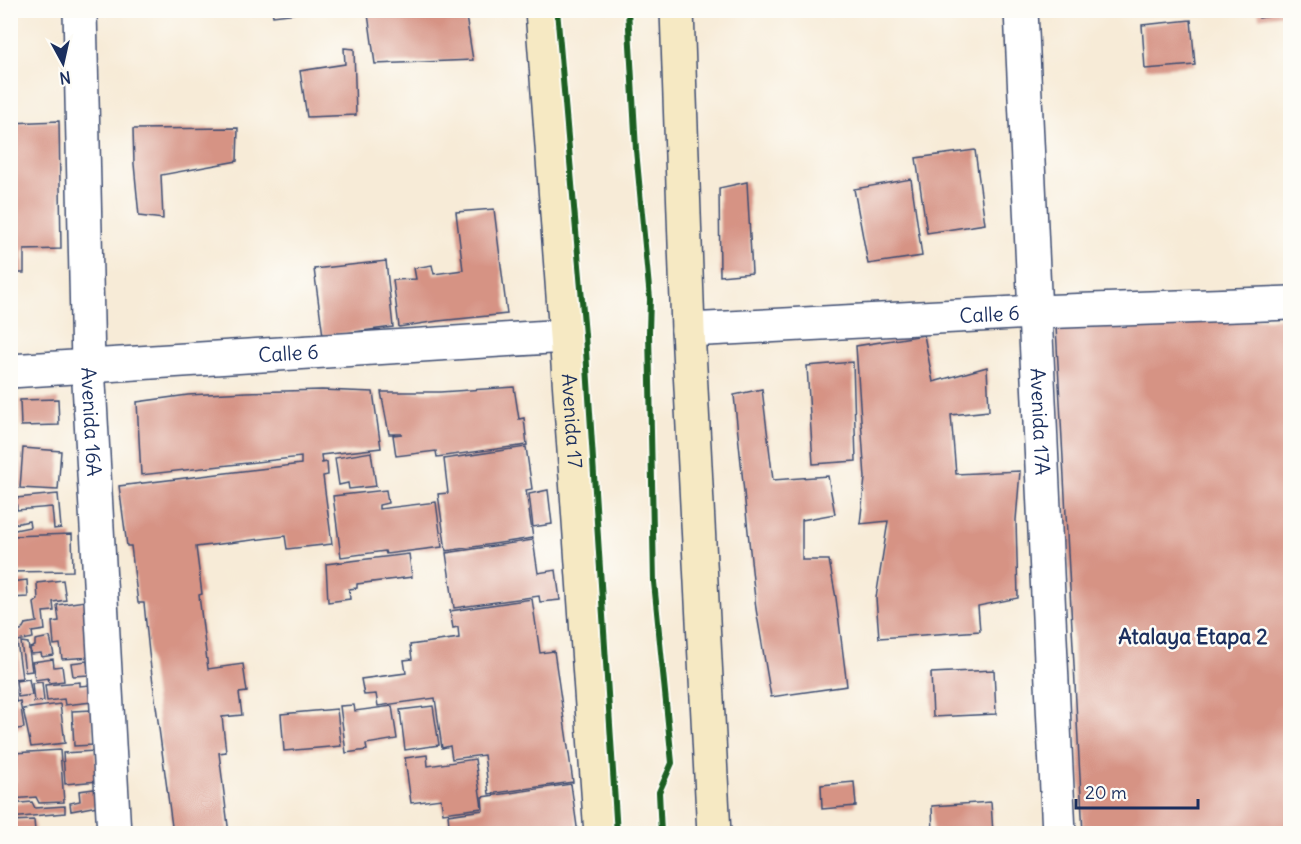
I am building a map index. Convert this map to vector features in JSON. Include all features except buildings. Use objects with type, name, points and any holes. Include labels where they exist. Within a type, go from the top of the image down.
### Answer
[{"type":"main road","name":"Avenida 17","points":[[542,10],[601,834]]},
{"type":"main road","points":[[677,10],[688,330],[714,834]]},
{"type":"street","name":"Avenida 16A","points":[[80,10],[88,365],[114,834]]},
{"type":"street","name":"Avenida 17A","points":[[1021,10],[1059,834]]},
{"type":"street","name":"Calle 6","points":[[688,330],[1035,312],[1290,303]]},
{"type":"street","name":"Calle 6","points":[[10,371],[566,336]]},
{"type":"cycle path","points":[[557,10],[585,335],[617,834]]},
{"type":"cycle path","points":[[628,10],[636,150],[650,299],[654,582],[672,763],[659,792],[661,834]]},
{"type":"district","name":"Atalaya Etapa 2","points":[[1193,637]]}]
